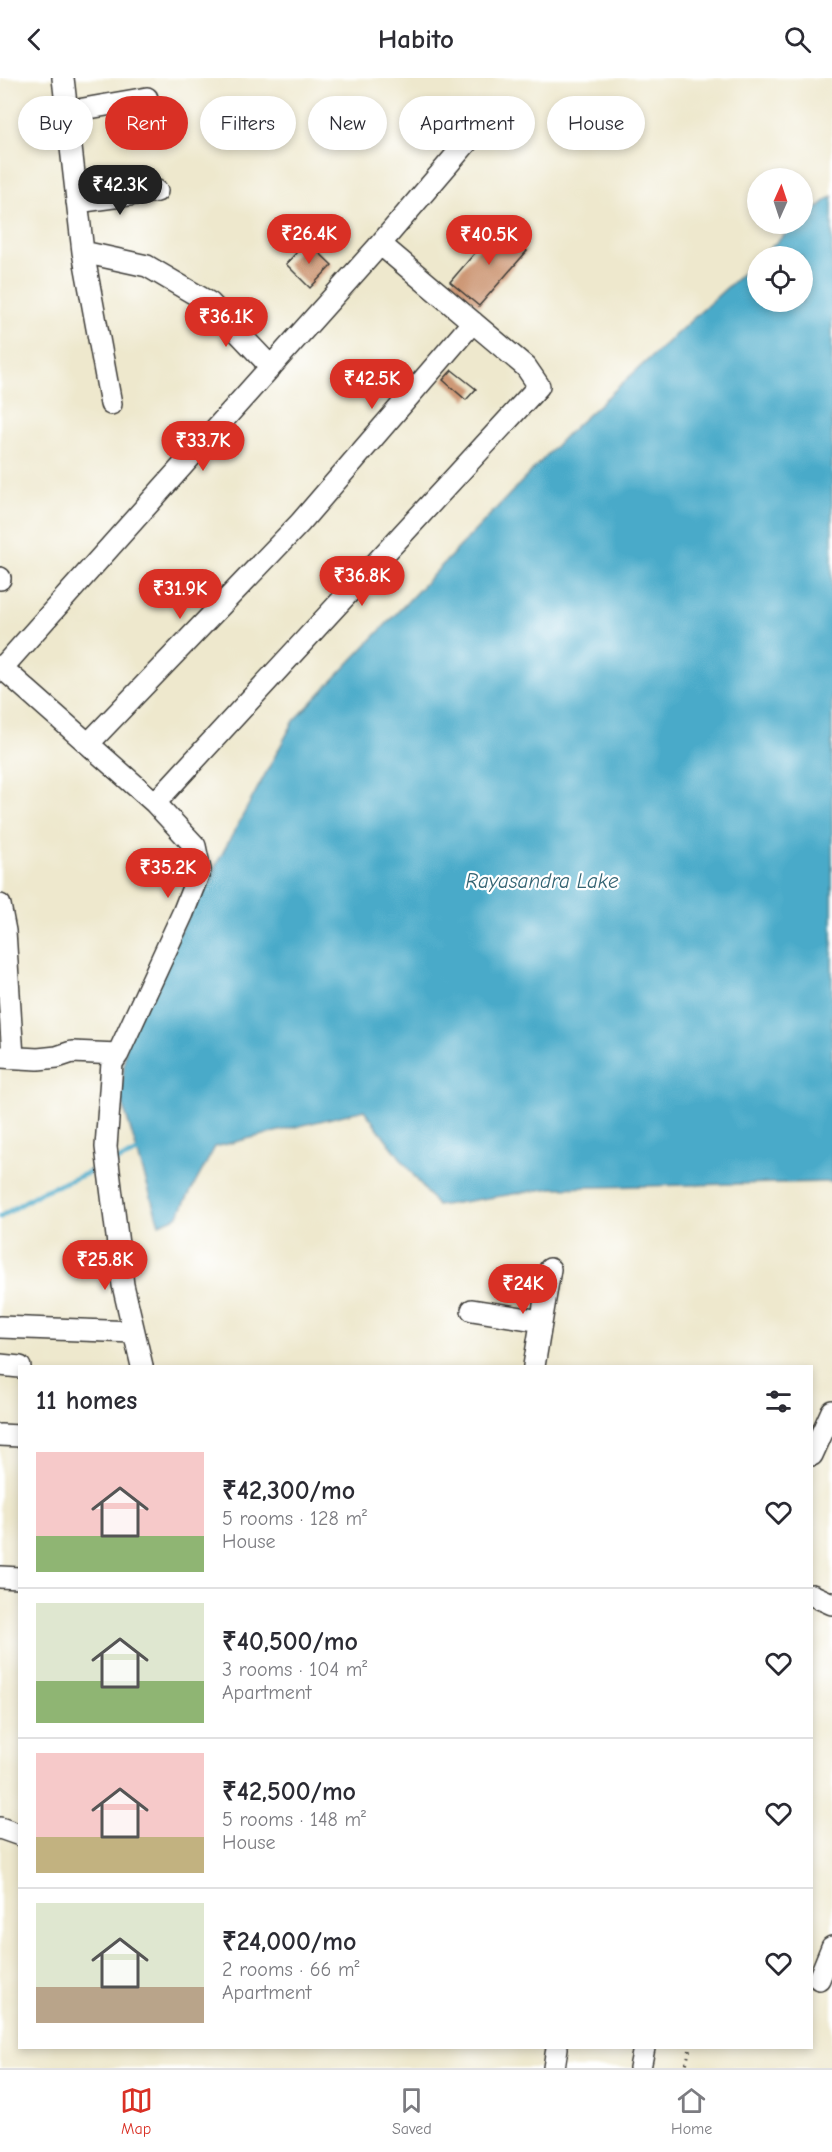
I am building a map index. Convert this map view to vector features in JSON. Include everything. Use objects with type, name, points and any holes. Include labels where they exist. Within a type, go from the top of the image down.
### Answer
[{"type":"street","points":[[63,78],[65,96]]},
{"type":"street","points":[[71,150],[83,252],[111,404]]},
{"type":"street","points":[[142,1365],[123,1285],[106,1147],[112,1064],[183,913],[200,870],[195,846],[156,803],[1,667],[376,249],[460,150]]},
{"type":"street","points":[[77,202],[157,191]]},
{"type":"street","points":[[156,803],[539,386],[525,367],[385,248],[376,249]]},
{"type":"street","points":[[83,252],[147,266],[210,303],[271,367]]},
{"type":"street","points":[[88,744],[300,523],[473,322]]},
{"type":"street","points":[[0,905],[5,931],[7,1057],[38,1059],[57,1057],[72,1052],[118,1054]]},
{"type":"street","points":[[534,1365],[550,1269]]},
{"type":"street","points":[[472,1310],[541,1322]]},
{"type":"street","points":[[0,1327],[134,1332]]},
{"type":"street","points":[[0,1365],[18,1367]]},
{"type":"street","points":[[813,1453],[832,1411]]},
{"type":"street","points":[[0,1435],[18,1436]]},
{"type":"street","points":[[0,1577],[18,1578]]},
{"type":"street","points":[[813,1595],[832,1604]]},
{"type":"street","points":[[0,1828],[18,1834]]},
{"type":"street","points":[[821,1979],[832,1947]]},
{"type":"street","points":[[554,2068],[557,2049]]},
{"type":"street","points":[[640,2068],[644,2049]]},
{"type":"path","points":[[683,2068],[686,2065],[690,2049]]},
{"type":"water","name":"Rayasandra Lake","points":[[832,196],[832,1182],[552,1188],[437,1206],[364,1110],[215,1147],[177,1217],[159,1224],[121,1098],[127,1029],[294,721],[567,434],[747,269],[747,312],[813,312],[813,246],[772,246],[786,234],[813,234],[813,211]]},
{"type":"building","points":[[498,226],[527,251],[479,306],[450,282]]},
{"type":"building","points":[[307,241],[332,265],[310,288],[286,264]]},
{"type":"building","points":[[452,370],[476,389],[466,400],[443,380]]},
{"type":"waterway","points":[[112,1163],[142,1150]]},
{"type":"waterway","points":[[0,1217],[41,1192],[103,1167]]}]
